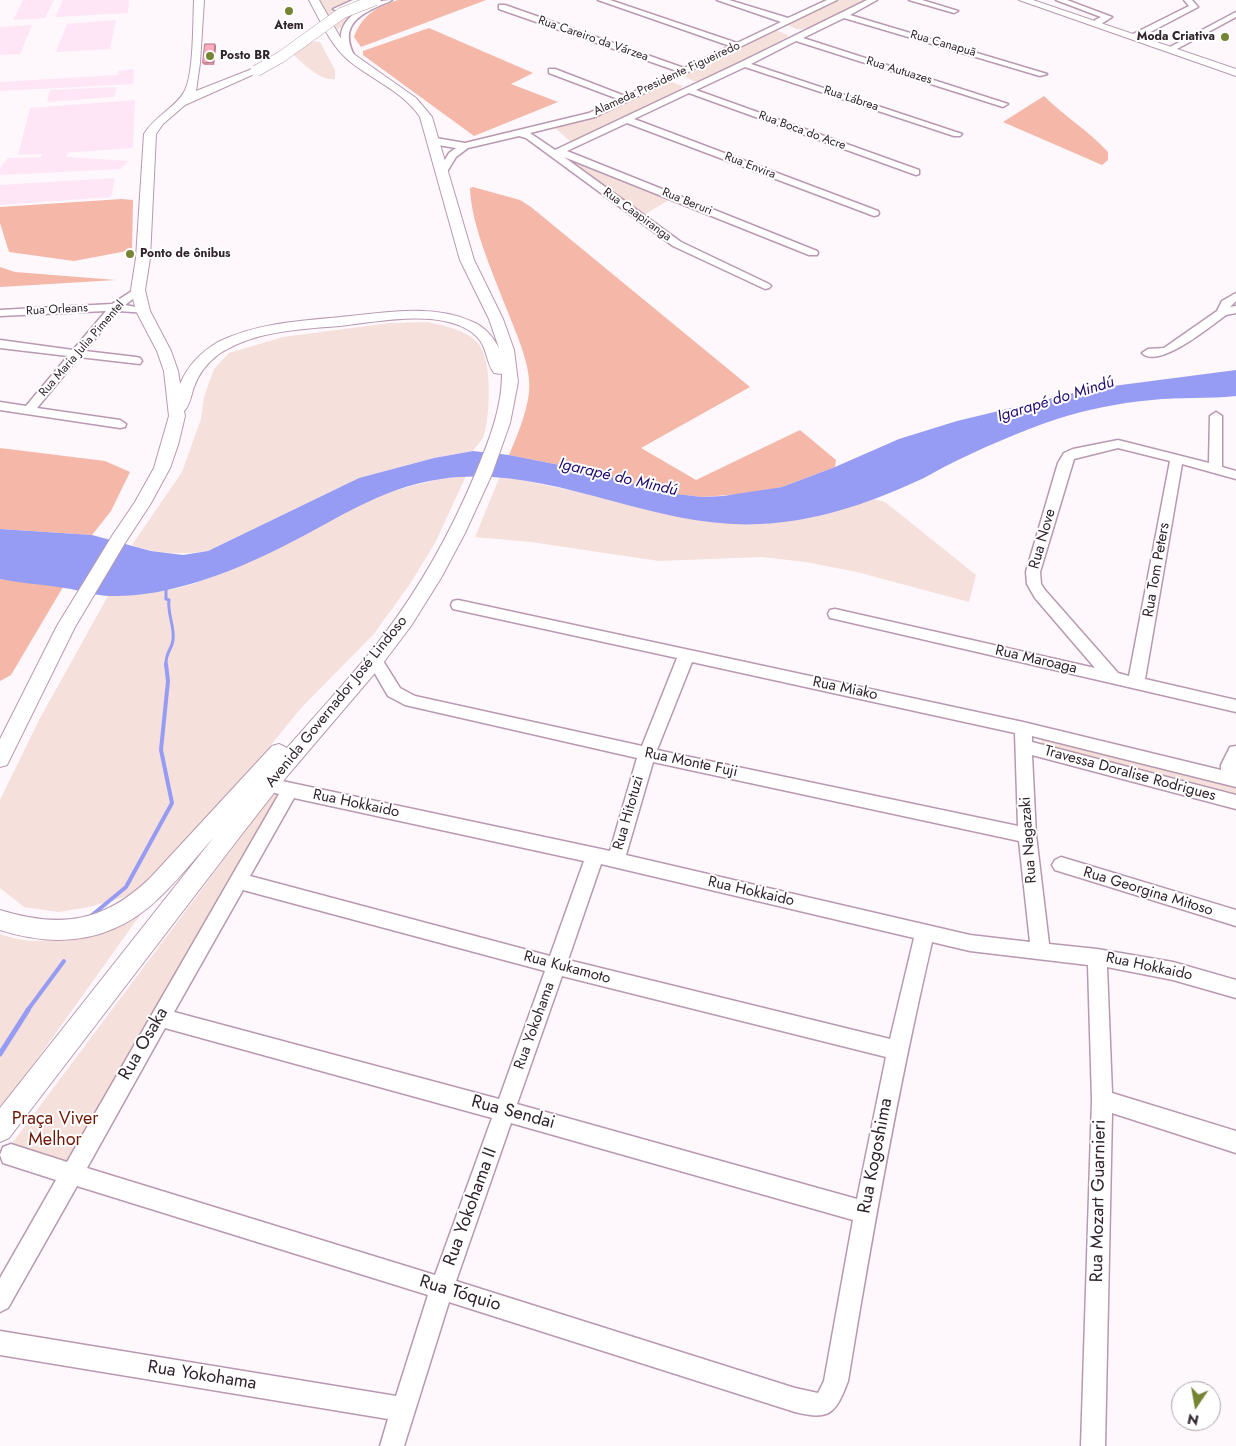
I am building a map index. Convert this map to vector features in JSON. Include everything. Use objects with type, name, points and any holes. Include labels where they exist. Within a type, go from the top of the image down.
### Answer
[{"type":"main road","points":[[177,416],[171,371],[164,351],[143,311],[138,290],[142,258],[150,134],[157,122],[181,102],[193,87],[199,0]]},
{"type":"main road","name":"Avenida Governador José Lindoso","points":[[0,1129],[268,785],[375,660],[414,607],[437,572],[468,510],[499,439],[506,412],[510,379],[502,333],[473,276],[426,117],[420,108],[351,57],[340,46],[314,0]]},
{"type":"main road","points":[[1024,0],[1236,72]]},
{"type":"main road","points":[[1036,0],[1071,8],[1098,22],[1236,72]]},
{"type":"main road","points":[[181,102],[256,71],[281,56],[342,13],[373,3]]},
{"type":"main road","points":[[0,759],[66,626],[118,540],[143,503],[162,468],[188,380],[207,356],[231,342],[261,332],[411,315],[452,319],[470,326],[482,335],[494,349],[499,367],[506,412]]},
{"type":"main road","points":[[0,920],[21,928],[60,932],[101,924],[120,915],[149,893],[303,727],[327,714]]},
{"type":"street","points":[[360,0],[337,8],[340,11],[348,12],[388,0]]},
{"type":"street","points":[[602,0],[738,46]]},
{"type":"street","points":[[721,0],[786,22],[789,28],[810,31]]},
{"type":"street","name":"Alameda Presidente Figueiredo","points":[[433,139],[442,144],[465,146],[592,115],[833,0]]},
{"type":"street","name":"Alameda Presidente Figueiredo","points":[[557,153],[565,140],[625,119],[691,89],[873,0]]},
{"type":"street","points":[[913,0],[954,11]]},
{"type":"street","points":[[1060,0],[1071,8]]},
{"type":"street","points":[[351,57],[344,38],[346,28],[361,12],[373,3]]},
{"type":"street","points":[[1136,36],[1191,3]]},
{"type":"street","name":"Rua Careiro da Várzea","points":[[502,7],[683,72],[685,79],[705,82]]},
{"type":"street","points":[[1172,48],[1236,14]]},
{"type":"street","name":"Rua Canapuã","points":[[843,15],[1043,74]]},
{"type":"street","name":"Rua Autuazes","points":[[774,28],[789,30],[797,37],[1003,104]]},
{"type":"street","name":"Rua Lábrea","points":[[744,64],[957,134]]},
{"type":"street","points":[[552,71],[626,99]]},
{"type":"street","name":"Rua Boca do Acre","points":[[669,79],[686,83],[691,89],[916,172]]},
{"type":"street","name":"Rua Envira","points":[[625,119],[874,213]]},
{"type":"street","points":[[529,136],[529,132],[544,126],[565,140]]},
{"type":"street","name":"Rua Caapiranga","points":[[518,132],[529,136],[557,153],[677,244],[765,286]]},
{"type":"street","name":"Alameda Presidente Figueiredo","points":[[442,173],[452,155],[465,146]]},
{"type":"street","name":"Rua Beruri","points":[[557,153],[814,253]]},
{"type":"street","name":"Rua Maria Julia Pimentel","points":[[29,410],[115,307],[138,290]]},
{"type":"street","points":[[1222,313],[1226,303],[1236,296]]},
{"type":"street","name":"Rua Orleans","points":[[0,313],[115,307],[143,311]]},
{"type":"street","points":[[1148,353],[1167,351],[1222,313],[1236,309]]},
{"type":"street","points":[[0,326],[14,312]]},
{"type":"street","points":[[0,344],[136,361]]},
{"type":"street","points":[[0,406],[120,424]]},
{"type":"street","points":[[1215,469],[1216,416]]},
{"type":"street","name":"Rua Nove","points":[[1112,677],[1040,594],[1034,584],[1033,572],[1065,463],[1069,456],[1078,452],[1118,444],[1178,458]]},
{"type":"street","points":[[1178,458],[1236,475]]},
{"type":"street","name":"Rua Tom Peters","points":[[1136,683],[1178,458]]},
{"type":"street","name":"Rua Miako","points":[[458,605],[1023,728],[1234,780]]},
{"type":"street","name":"Rua Maroaga","points":[[835,614],[1236,706]]},
{"type":"street","name":"Rua Hitotuzi","points":[[616,860],[647,754],[687,654]]},
{"type":"street","name":"Rua Monte Fuji","points":[[375,660],[394,692],[411,701],[647,754],[1027,835]]},
{"type":"street","name":"Rua Nagazaki","points":[[1023,728],[1027,835],[1040,952]]},
{"type":"street","name":"Travessa Doralise Rodrigues","points":[[1024,746],[1236,802]]},
{"type":"street","points":[[1234,780],[1230,765],[1236,752]]},
{"type":"street","name":"Rua Hokkaido","points":[[268,785],[616,860],[970,943],[1040,952],[1097,956],[1173,970],[1236,989]]},
{"type":"street","name":"Rua Osaka","points":[[0,1300],[290,790]]},
{"type":"street","name":"Rua Yokohama","points":[[505,1111],[595,856]]},
{"type":"street","name":"Rua Georgina Mitoso","points":[[1061,865],[1236,918]]},
{"type":"street","name":"Rua Kukamoto","points":[[239,880],[557,966],[897,1050]]},
{"type":"street","name":"Rua Kogoshima","points":[[836,1381],[865,1212],[897,1050],[925,932]]},
{"type":"street","name":"Rua Mozart Guarnieri","points":[[1094,1446],[1102,1100],[1097,956]]},
{"type":"street","name":"Rua Sendai","points":[[160,1017],[865,1212]]},
{"type":"street","points":[[1102,1100],[1236,1142]]},
{"type":"street","name":"Rua Yokohama II","points":[[395,1445],[403,1409],[442,1288],[505,1111]]},
{"type":"street","points":[[11,1155],[70,1174]]},
{"type":"street","name":"Rua Tóquio","points":[[70,1174],[442,1288],[813,1405],[824,1404],[830,1399],[836,1381]]},
{"type":"street","name":"Rua Yokohama","points":[[0,1343],[403,1409]]},
{"type":"shaded area","points":[[23,0],[54,0],[45,18],[13,20]]},
{"type":"shaded area","points":[[63,0],[129,0],[128,13],[55,17]]},
{"type":"shaded area","points":[[398,0],[486,0],[361,47],[354,37],[361,23],[377,9]]},
{"type":"shaded area","points":[[116,20],[110,49],[56,52],[67,24]]},
{"type":"shaded area","points":[[32,25],[20,54],[0,55],[0,27]]},
{"type":"shaded area","points":[[429,28],[533,73],[511,84],[558,102],[474,136],[363,55],[363,51]]},
{"type":"shaded area","points":[[134,69],[133,84],[0,91],[0,82],[118,75],[118,71]]},
{"type":"shaded area","points":[[117,87],[114,97],[47,102],[50,90]]},
{"type":"shaded area","points":[[1044,96],[1101,144],[1108,152],[1108,160],[1102,165],[1003,122]]},
{"type":"shaded area","points":[[135,100],[133,148],[63,153],[68,153],[66,157],[128,161],[121,169],[0,175],[0,168],[8,158],[41,157],[42,154],[18,155],[30,108]]},
{"type":"shaded area","points":[[115,178],[111,197],[0,205],[0,185]]},
{"type":"shaded area","points":[[473,187],[520,200],[531,207],[750,387],[641,448],[696,480],[800,430],[836,460],[835,467],[782,487],[742,494],[702,497],[660,492],[600,473],[509,455],[526,409],[529,393],[529,375],[521,346],[480,237],[471,203],[470,188]]},
{"type":"shaded area","points":[[122,199],[133,200],[132,250],[74,261],[9,252],[0,223],[0,207]]},
{"type":"shaded area","points":[[0,267],[15,272],[116,280],[0,287]]},
{"type":"shaded area","points":[[0,448],[105,461],[130,472],[111,511],[92,535],[0,529]]},
{"type":"shaded area","points":[[0,579],[63,587],[11,675],[0,681]]},
{"type":"green space","points":[[318,0],[378,0],[351,14],[338,30]]},
{"type":"green space","points":[[837,0],[867,0],[807,29],[797,29],[787,25]]},
{"type":"green space","points":[[770,31],[778,31],[788,35],[704,81],[693,81],[683,76],[684,73]]},
{"type":"green space","points":[[309,41],[320,42],[335,70],[335,79],[324,78],[318,75],[293,54]]},
{"type":"green space","points":[[669,81],[683,86],[681,89],[571,142],[555,128],[556,126],[592,116]]},
{"type":"green space","points":[[571,160],[669,200],[644,215],[567,162]]},
{"type":"green space","points":[[428,322],[466,334],[477,342],[486,360],[489,387],[488,414],[484,435],[473,451],[434,458],[359,478],[208,551],[170,553],[132,545],[182,472],[201,419],[204,397],[214,369],[229,353],[283,337],[390,323]]},
{"type":"green space","points":[[466,476],[435,543],[410,584],[373,635],[301,708],[226,800],[132,895],[89,907],[58,912],[24,907],[0,888],[0,800],[39,720],[108,596],[175,589],[196,583],[275,550],[381,494],[439,479]]},
{"type":"green space","points":[[500,476],[590,494],[673,515],[736,524],[788,521],[874,499],[885,502],[976,575],[969,602],[857,572],[806,562],[762,557],[659,561],[531,542],[475,537]]},
{"type":"green space","points":[[1041,738],[1236,785],[1236,796],[1042,748]]},
{"type":"green space","name":"Praça Viver Melhor","points":[[273,794],[278,796],[66,1165],[10,1146]]},
{"type":"green space","points":[[143,911],[0,1111],[0,934],[37,941],[55,940],[91,931]]},
{"type":"water","name":"Igarapé do Mindú","points":[[1236,370],[1236,396],[1140,401],[1069,415],[999,441],[878,498],[820,516],[800,520],[760,524],[719,523],[680,517],[522,480],[482,477],[441,479],[397,490],[376,498],[297,540],[237,568],[173,589],[130,596],[109,596],[0,579],[0,529],[92,535],[151,551],[183,555],[208,551],[359,478],[434,458],[473,451],[509,455],[600,473],[660,492],[702,497],[723,496],[782,487],[835,467],[899,439],[957,421],[1090,389]]},
{"type":"building","points":[[205,44],[215,44],[213,62],[203,63]]},
{"type":"waterway","points":[[166,587],[166,599],[169,600],[173,630],[172,643],[166,665]]},
{"type":"waterway","points":[[91,916],[126,887],[172,803],[161,750],[168,681],[166,665]]},
{"type":"waterway","points":[[27,1011],[64,961]]},
{"type":"waterway","points":[[0,1054],[28,1010]]},
{"type":"place","name":"Atem","points":[[289,11]]},
{"type":"place","name":"Moda Criativa","points":[[1225,37]]},
{"type":"place","name":"Posto BR","points":[[210,56]]},
{"type":"place","name":"Ponto de ônibus","points":[[130,254]]}]
